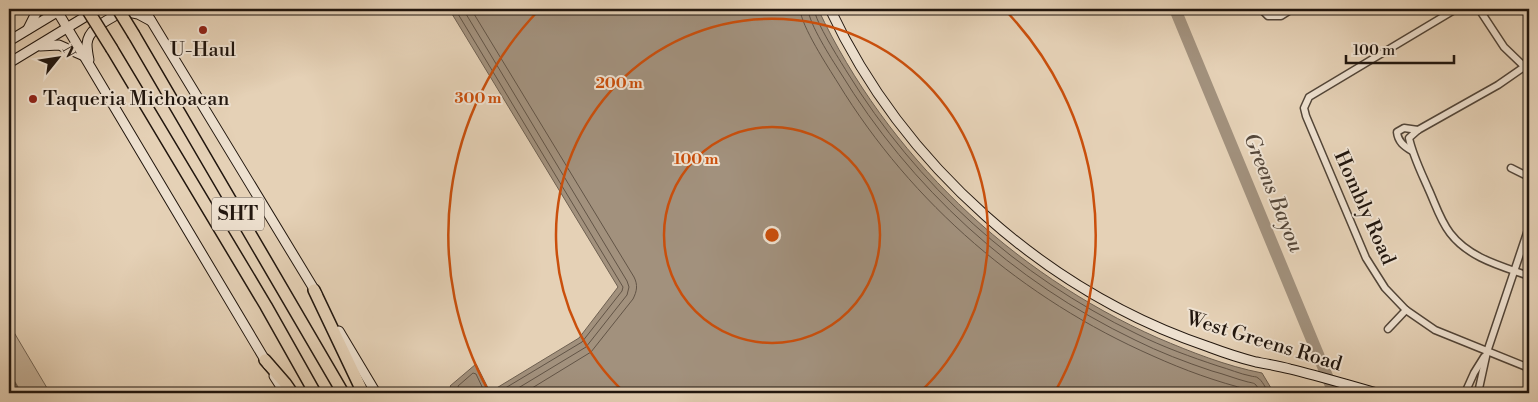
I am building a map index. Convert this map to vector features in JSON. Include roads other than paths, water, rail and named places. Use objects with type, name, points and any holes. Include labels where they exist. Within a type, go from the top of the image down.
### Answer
[{"type":"highway","name":"SHT","points":[[87,9],[266,306],[315,393]]},
{"type":"highway","name":"SHT","points":[[118,9],[343,393]]},
{"type":"highway","points":[[314,290],[363,393]]},
{"type":"highway","name":"SHT","points":[[266,306],[290,338],[324,393]]},
{"type":"highway","points":[[265,360],[292,393]]},
{"type":"main road","points":[[27,30],[38,9]]},
{"type":"main road","points":[[9,63],[98,9]]},
{"type":"main road","points":[[144,9],[376,393]]},
{"type":"main road","points":[[150,9],[151,22]]},
{"type":"main road","name":"West Greens Road","points":[[830,9],[851,49],[880,96],[938,169],[964,196],[1006,233],[1066,277],[1113,305],[1145,321],[1208,347],[1254,362],[1288,369],[1377,393]]},
{"type":"main road","points":[[9,40],[59,10],[67,27],[284,393]]},
{"type":"main road","points":[[87,60],[88,38],[94,29],[123,12],[138,14],[151,22]]},
{"type":"main road","points":[[34,47],[48,44],[59,45],[87,60]]},
{"type":"street","points":[[1261,9],[1268,16],[1281,16],[1292,9]]},
{"type":"street","name":"Hombly Road","points":[[1456,9],[1322,88],[1309,97],[1304,108],[1366,258],[1385,288],[1406,310],[1435,330],[1529,368]]},
{"type":"street","points":[[1479,9],[1504,47],[1527,69],[1418,130],[1409,138],[1412,151],[1450,233],[1477,256],[1529,276]]},
{"type":"street","points":[[1412,151],[1402,145],[1397,137],[1397,132],[1404,128],[1418,130]]},
{"type":"street","points":[[1511,168],[1529,177]]},
{"type":"street","points":[[1478,393],[1487,352],[1529,227]]},
{"type":"street","points":[[1388,330],[1406,310]]},
{"type":"street","points":[[1465,393],[1474,373],[1487,352]]},
{"type":"water","points":[[449,9],[818,9],[846,62],[880,113],[917,160],[959,204],[1004,244],[1053,280],[1104,311],[1158,338],[1222,363],[1262,373],[1274,393],[455,393],[450,386],[476,364],[490,392],[579,338],[618,287]]},
{"type":"waterway","name":"Greens Bayou","points":[[1175,9],[1334,393]]},
{"type":"waterway","points":[[9,373],[21,393]]},
{"type":"place","name":"U-Haul","points":[[203,30]]},
{"type":"place","name":"Taqueria Michoacan","points":[[33,99]]}]
